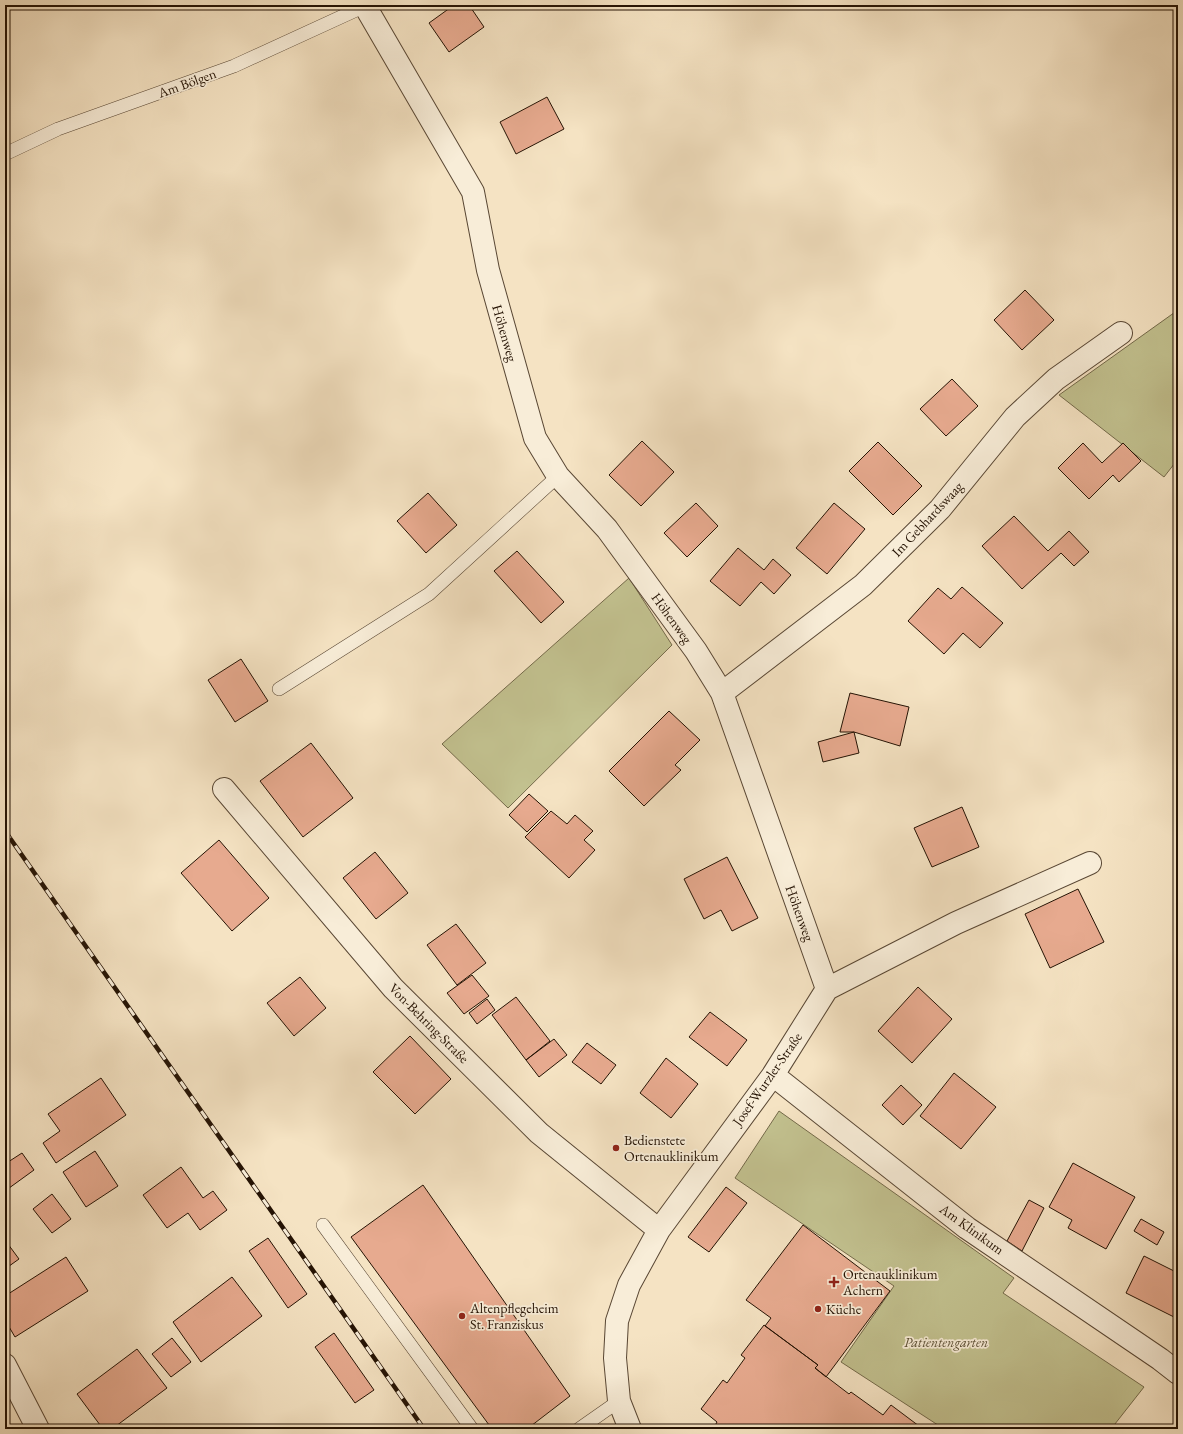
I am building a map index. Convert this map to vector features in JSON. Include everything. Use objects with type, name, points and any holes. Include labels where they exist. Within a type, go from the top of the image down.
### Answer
[{"type":"street","name":"Höhenweg","points":[[365,5],[473,192],[488,270],[535,438],[558,476],[607,529],[696,651],[722,693],[827,989]]},
{"type":"street","name":"Im Gebhardswaag","points":[[722,693],[863,585],[940,509],[1015,417],[1056,380],[1121,333]]},
{"type":"street","name":"Von-Behring-Straße","points":[[224,789],[393,988],[539,1133],[659,1230]]},
{"type":"street","points":[[827,989],[956,923],[1090,863]]},
{"type":"street","name":"Josef-Wurzler-Straße","points":[[630,1429],[619,1401],[615,1358],[617,1321],[629,1285],[659,1230],[773,1075],[827,989]]},
{"type":"street","name":"Am Klinikum","points":[[773,1075],[967,1228],[1160,1359],[1178,1374]]},
{"type":"street","points":[[5,1365],[38,1429]]},
{"type":"lane","name":"Am Bölgen","points":[[5,154],[58,129],[234,66],[365,5]]},
{"type":"lane","points":[[279,690],[429,594],[558,476]]},
{"type":"lane","points":[[323,1225],[472,1429]]},
{"type":"lane","points":[[579,1429],[619,1401]]},
{"type":"green space","points":[[1178,310],[1178,459],[1164,477],[1059,395]]},
{"type":"green space","points":[[629,578],[672,645],[508,808],[442,744]]},
{"type":"green space","name":"Patientengarten","points":[[779,1111],[1014,1278],[1003,1293],[1144,1387],[1111,1429],[944,1429],[841,1362],[894,1286],[735,1178]]},
{"type":"building","points":[[454,5],[469,5],[484,27],[449,52],[429,23]]},
{"type":"building","points":[[547,97],[564,129],[516,154],[500,122]]},
{"type":"building","points":[[1025,290],[1054,320],[1022,350],[994,320]]},
{"type":"building","points":[[952,379],[978,406],[946,436],[920,409]]},
{"type":"building","points":[[642,441],[674,472],[641,506],[609,475]]},
{"type":"building","points":[[878,442],[922,486],[893,515],[849,471]]},
{"type":"building","points":[[1083,443],[1102,463],[1123,443],[1141,461],[1119,482],[1113,475],[1089,499],[1058,468]]},
{"type":"building","points":[[428,493],[457,525],[426,553],[397,521]]},
{"type":"building","points":[[696,503],[718,526],[687,557],[664,533]]},
{"type":"building","points":[[834,503],[865,529],[827,574],[796,548]]},
{"type":"building","points":[[1014,516],[1048,551],[1069,531],[1089,552],[1074,566],[1061,553],[1022,589],[982,546]]},
{"type":"building","points":[[738,548],[764,570],[773,559],[791,575],[774,594],[761,582],[740,606],[710,581]]},
{"type":"building","points":[[517,551],[564,602],[541,623],[494,571]]},
{"type":"building","points":[[962,587],[1003,623],[980,648],[963,633],[944,654],[908,621],[938,588],[951,599]]},
{"type":"building","points":[[241,659],[268,701],[235,722],[208,680]]},
{"type":"building","points":[[850,693],[909,707],[900,746],[854,732],[840,732]]},
{"type":"building","points":[[669,711],[700,740],[675,765],[681,770],[644,806],[609,771]]},
{"type":"building","points":[[854,732],[859,753],[823,762],[818,742]]},
{"type":"building","points":[[311,743],[353,798],[303,837],[260,781]]},
{"type":"building","points":[[529,794],[548,811],[527,832],[509,815]]},
{"type":"building","points":[[962,807],[979,847],[932,867],[914,828]]},
{"type":"building","points":[[551,811],[567,824],[575,815],[593,831],[584,840],[595,850],[569,878],[525,837]]},
{"type":"building","points":[[219,840],[269,898],[232,931],[181,873]]},
{"type":"building","points":[[375,852],[408,893],[376,919],[343,878]]},
{"type":"building","points":[[727,857],[758,918],[732,931],[721,910],[704,919],[684,879]]},
{"type":"building","points":[[1078,889],[1104,942],[1050,968],[1025,914]]},
{"type":"building","points":[[456,924],[486,963],[457,985],[427,945]]},
{"type":"building","points":[[472,975],[489,996],[464,1014],[447,993]]},
{"type":"building","points":[[300,977],[326,1008],[294,1036],[267,1003]]},
{"type":"building","points":[[918,987],[952,1019],[912,1063],[878,1031]]},
{"type":"building","points":[[516,997],[550,1041],[526,1060],[492,1015]]},
{"type":"building","points":[[487,999],[495,1010],[477,1024],[469,1013]]},
{"type":"building","points":[[710,1012],[747,1040],[727,1066],[689,1037]]},
{"type":"building","points":[[410,1036],[451,1079],[415,1114],[373,1072]]},
{"type":"building","points":[[554,1039],[567,1055],[539,1077],[526,1060]]},
{"type":"building","points":[[587,1043],[616,1065],[601,1084],[572,1062]]},
{"type":"building","points":[[666,1058],[698,1084],[671,1118],[640,1093]]},
{"type":"building","points":[[954,1073],[996,1107],[961,1149],[920,1116]]},
{"type":"building","points":[[101,1078],[126,1115],[56,1163],[43,1143],[60,1131],[48,1114]]},
{"type":"building","points":[[901,1085],[922,1105],[903,1125],[882,1105]]},
{"type":"building","points":[[95,1151],[118,1186],[86,1207],[63,1172]]},
{"type":"building","points":[[22,1153],[34,1170],[5,1191],[5,1164]]},
{"type":"building","points":[[1073,1163],[1135,1197],[1106,1249],[1068,1228],[1072,1220],[1049,1207]]},
{"type":"building","points":[[181,1167],[203,1198],[213,1191],[227,1210],[200,1230],[188,1213],[167,1228],[143,1195]]},
{"type":"building","name":"Altenpflegeheim St. Franziskus","points":[[423,1185],[570,1396],[527,1429],[492,1429],[351,1237]]},
{"type":"building","points":[[726,1187],[747,1203],[709,1252],[688,1237]]},
{"type":"building","points":[[52,1194],[71,1219],[52,1233],[33,1209]]},
{"type":"building","points":[[1029,1200],[1044,1208],[1022,1251],[1007,1241]]},
{"type":"building","points":[[1141,1219],[1164,1232],[1157,1245],[1134,1231]]},
{"type":"building","name":"Küche","points":[[803,1225],[890,1291],[826,1377],[815,1368],[818,1365],[765,1326],[771,1318],[746,1300]]},
{"type":"building","points":[[268,1238],[307,1294],[288,1308],[249,1251]]},
{"type":"building","points":[[5,1240],[19,1259],[5,1269]]},
{"type":"building","points":[[1144,1256],[1178,1273],[1178,1308],[1174,1317],[1126,1293]]},
{"type":"building","points":[[66,1257],[88,1291],[15,1337],[5,1320],[5,1296]]},
{"type":"building","points":[[232,1277],[262,1316],[201,1362],[173,1322]]},
{"type":"building","points":[[764,1325],[818,1365],[815,1368],[849,1394],[851,1392],[883,1415],[891,1405],[923,1429],[713,1429],[717,1422],[701,1409],[723,1380],[727,1383],[745,1358],[741,1355]]},
{"type":"building","points":[[334,1333],[374,1390],[355,1403],[315,1347]]},
{"type":"building","points":[[172,1338],[191,1362],[171,1377],[152,1354]]},
{"type":"building","points":[[137,1349],[167,1388],[112,1429],[103,1429],[77,1394]]},
{"type":"railway","points":[[5,831],[424,1429]]},
{"type":"place","name":"Bedienstete Ortenauklinikum","points":[[616,1148]]},
{"type":"place","name":"Ortenauklinikum Achern","points":[[834,1282]]},
{"type":"place","name":"Küche","points":[[818,1309]]},
{"type":"place","name":"Altenpflegeheim St. Franziskus","points":[[462,1316]]}]
